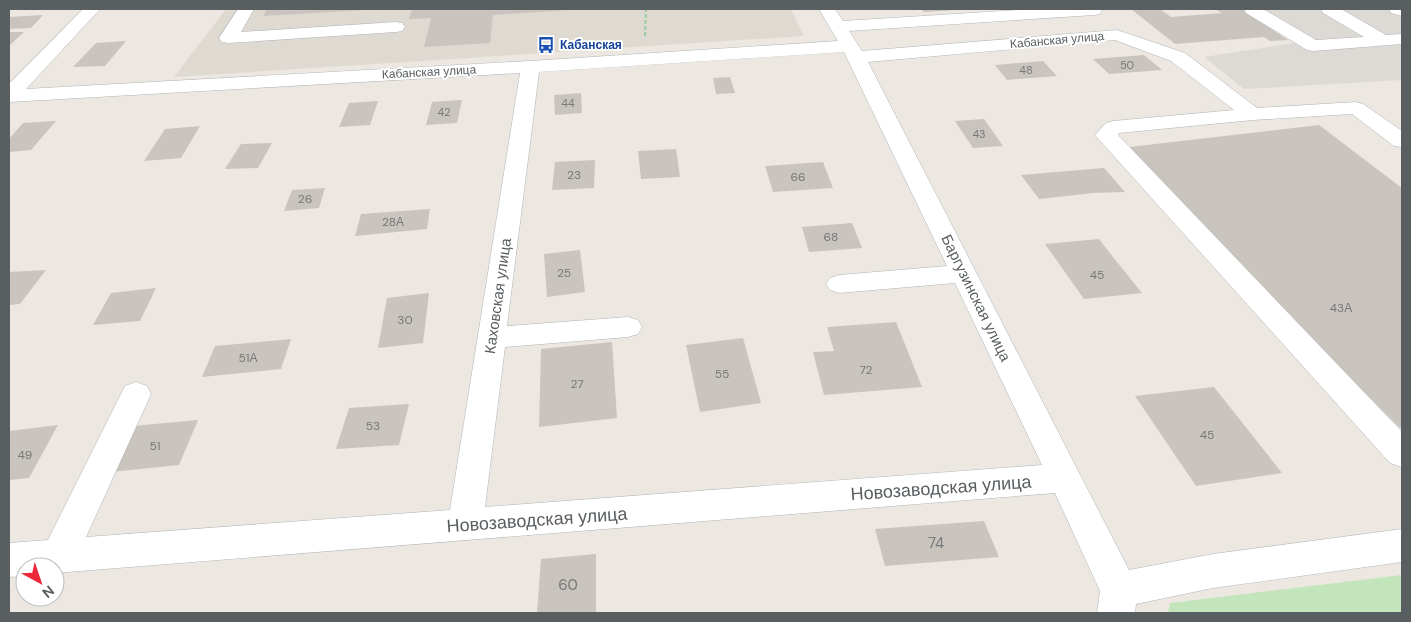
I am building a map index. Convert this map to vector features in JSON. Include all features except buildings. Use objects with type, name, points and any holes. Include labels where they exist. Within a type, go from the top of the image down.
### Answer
[{"type":"street","points":[[9,96],[92,9]]},
{"type":"street","points":[[246,9],[228,38],[396,27]]},
{"type":"street","name":"Баргузинская улица","points":[[827,9],[848,43],[1065,478],[1117,602]]},
{"type":"street","points":[[1252,9],[1313,46],[1402,40]]},
{"type":"street","points":[[1329,9],[1384,41]]},
{"type":"street","points":[[1397,9],[1402,11]]},
{"type":"street","points":[[848,43],[1093,10],[1118,35]]},
{"type":"street","name":"Кабанская улица","points":[[9,96],[530,67],[848,43],[1118,35],[1178,57],[1253,114]]},
{"type":"street","name":"Каховская улица","points":[[465,525],[530,67]]},
{"type":"street","points":[[1402,141],[1356,108],[1253,114],[1114,128],[1106,135],[1402,453]]},
{"type":"street","points":[[839,284],[964,274]]},
{"type":"street","points":[[492,338],[628,327]]},
{"type":"street","points":[[59,556],[136,394]]},
{"type":"street","name":"Новозаводская улица","points":[[9,560],[1065,478]]},
{"type":"street","points":[[1117,602],[1213,571],[1402,546]]},
{"type":"shaded area","points":[[226,9],[791,9],[804,36],[174,77]]},
{"type":"shaded area","points":[[1264,9],[1402,9],[1402,80],[1244,89],[1204,57],[1313,40]]},
{"type":"green space","points":[[1402,575],[1402,613],[1168,613],[1170,603]]},
{"type":"place","name":"Кабанская","points":[[546,45]]}]
